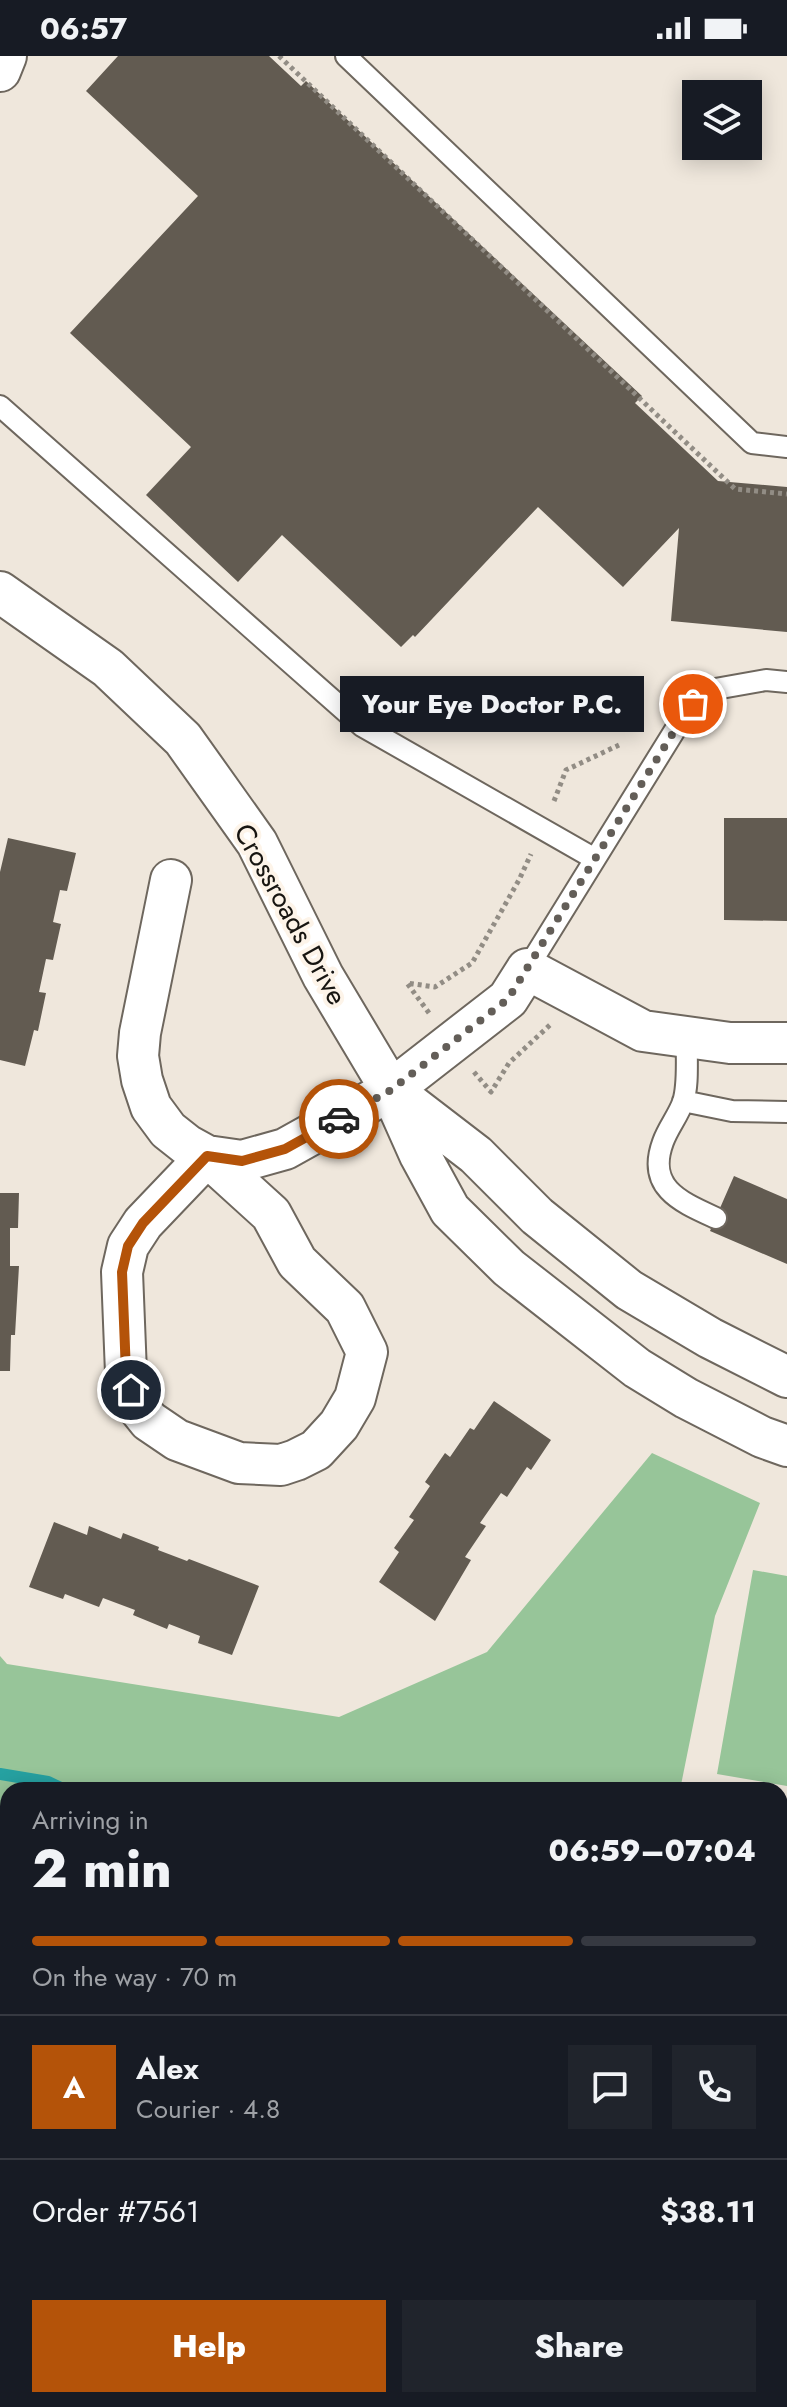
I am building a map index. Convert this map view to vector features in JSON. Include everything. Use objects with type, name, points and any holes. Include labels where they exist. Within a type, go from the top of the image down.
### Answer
[{"type":"street","points":[[0,71],[6,56]]},
{"type":"street","name":"Crossroads Drive","points":[[0,592],[108,668],[183,739],[257,843],[323,976],[391,1090],[420,1155],[450,1210],[509,1268],[637,1368],[686,1398],[762,1437],[787,1446]]},
{"type":"street","points":[[171,880],[140,1033],[138,1056],[151,1107],[168,1130],[207,1156],[271,1214],[297,1262],[345,1308],[367,1352],[355,1398],[339,1425],[316,1450],[281,1465],[239,1463],[162,1432],[137,1406],[126,1373],[122,1272],[128,1246],[143,1223],[207,1156]]},
{"type":"street","points":[[207,1156],[242,1161],[285,1149],[391,1090],[508,999],[527,969],[643,1031],[730,1043],[787,1043]]},
{"type":"street","name":"Crossroads Drive","points":[[391,1090],[476,1155],[537,1216],[629,1290],[710,1338],[787,1377]]},
{"type":"lane","points":[[346,56],[752,443],[787,447]]},
{"type":"lane","points":[[0,406],[362,726],[595,859]]},
{"type":"lane","points":[[527,969],[683,717],[704,691],[766,680],[787,682]]},
{"type":"lane","points":[[687,1039],[683,1101],[662,1144],[658,1168],[664,1186],[680,1202],[716,1218]]},
{"type":"lane","points":[[683,1101],[732,1111],[787,1112]]},
{"type":"path","points":[[279,56],[735,489],[787,494]]},
{"type":"green space","points":[[652,1453],[760,1503],[715,1616],[682,1782],[0,1782],[0,1656],[7,1664],[339,1717],[487,1652]]},
{"type":"green space","points":[[753,1570],[787,1576],[787,1782],[764,1782],[717,1774]]},
{"type":"building","points":[[118,56],[269,56],[301,86],[306,81],[642,396],[635,403],[718,481],[787,487],[787,632],[671,621],[679,528],[623,587],[538,507],[415,637],[413,635],[401,647],[282,535],[238,582],[146,495],[191,447],[70,333],[198,196],[86,91]]},
{"type":"building","points":[[724,818],[787,818],[787,921],[724,920]]},
{"type":"building","points":[[8,838],[76,853],[67,891],[60,890],[53,922],[61,924],[53,960],[46,959],[39,992],[46,993],[38,1031],[34,1030],[25,1066],[0,1060],[0,872]]},
{"type":"building","points":[[734,1176],[787,1199],[787,1264],[710,1231]]},
{"type":"building","points":[[0,1193],[19,1193],[18,1228],[10,1228],[10,1266],[19,1266],[10,1371],[0,1371]]},
{"type":"building","points":[[494,1401],[551,1440],[531,1470],[527,1467],[507,1497],[501,1493],[480,1523],[486,1526],[465,1557],[471,1560],[435,1621],[379,1582],[399,1552],[394,1548],[414,1520],[409,1517],[430,1486],[425,1482],[445,1453],[450,1457],[470,1428],[474,1430]]},
{"type":"building","points":[[54,1522],[87,1535],[89,1526],[121,1539],[123,1533],[159,1547],[158,1550],[259,1586],[232,1655],[198,1643],[200,1636],[169,1624],[167,1629],[133,1615],[135,1610],[103,1598],[99,1607],[65,1594],[63,1599],[29,1587]]},
{"type":"waterway","points":[[0,1774],[48,1782]]},
{"type":"way so far","points":[[339,1119],[391,1090],[508,999],[693,704]]},
{"type":"place","name":"Your Eye Doctor P.C.","points":[[693,704]]},
{"type":"route","points":[[131,1390],[126,1373],[122,1272],[128,1246],[143,1223],[207,1156],[242,1161],[285,1149],[339,1119]]}]
